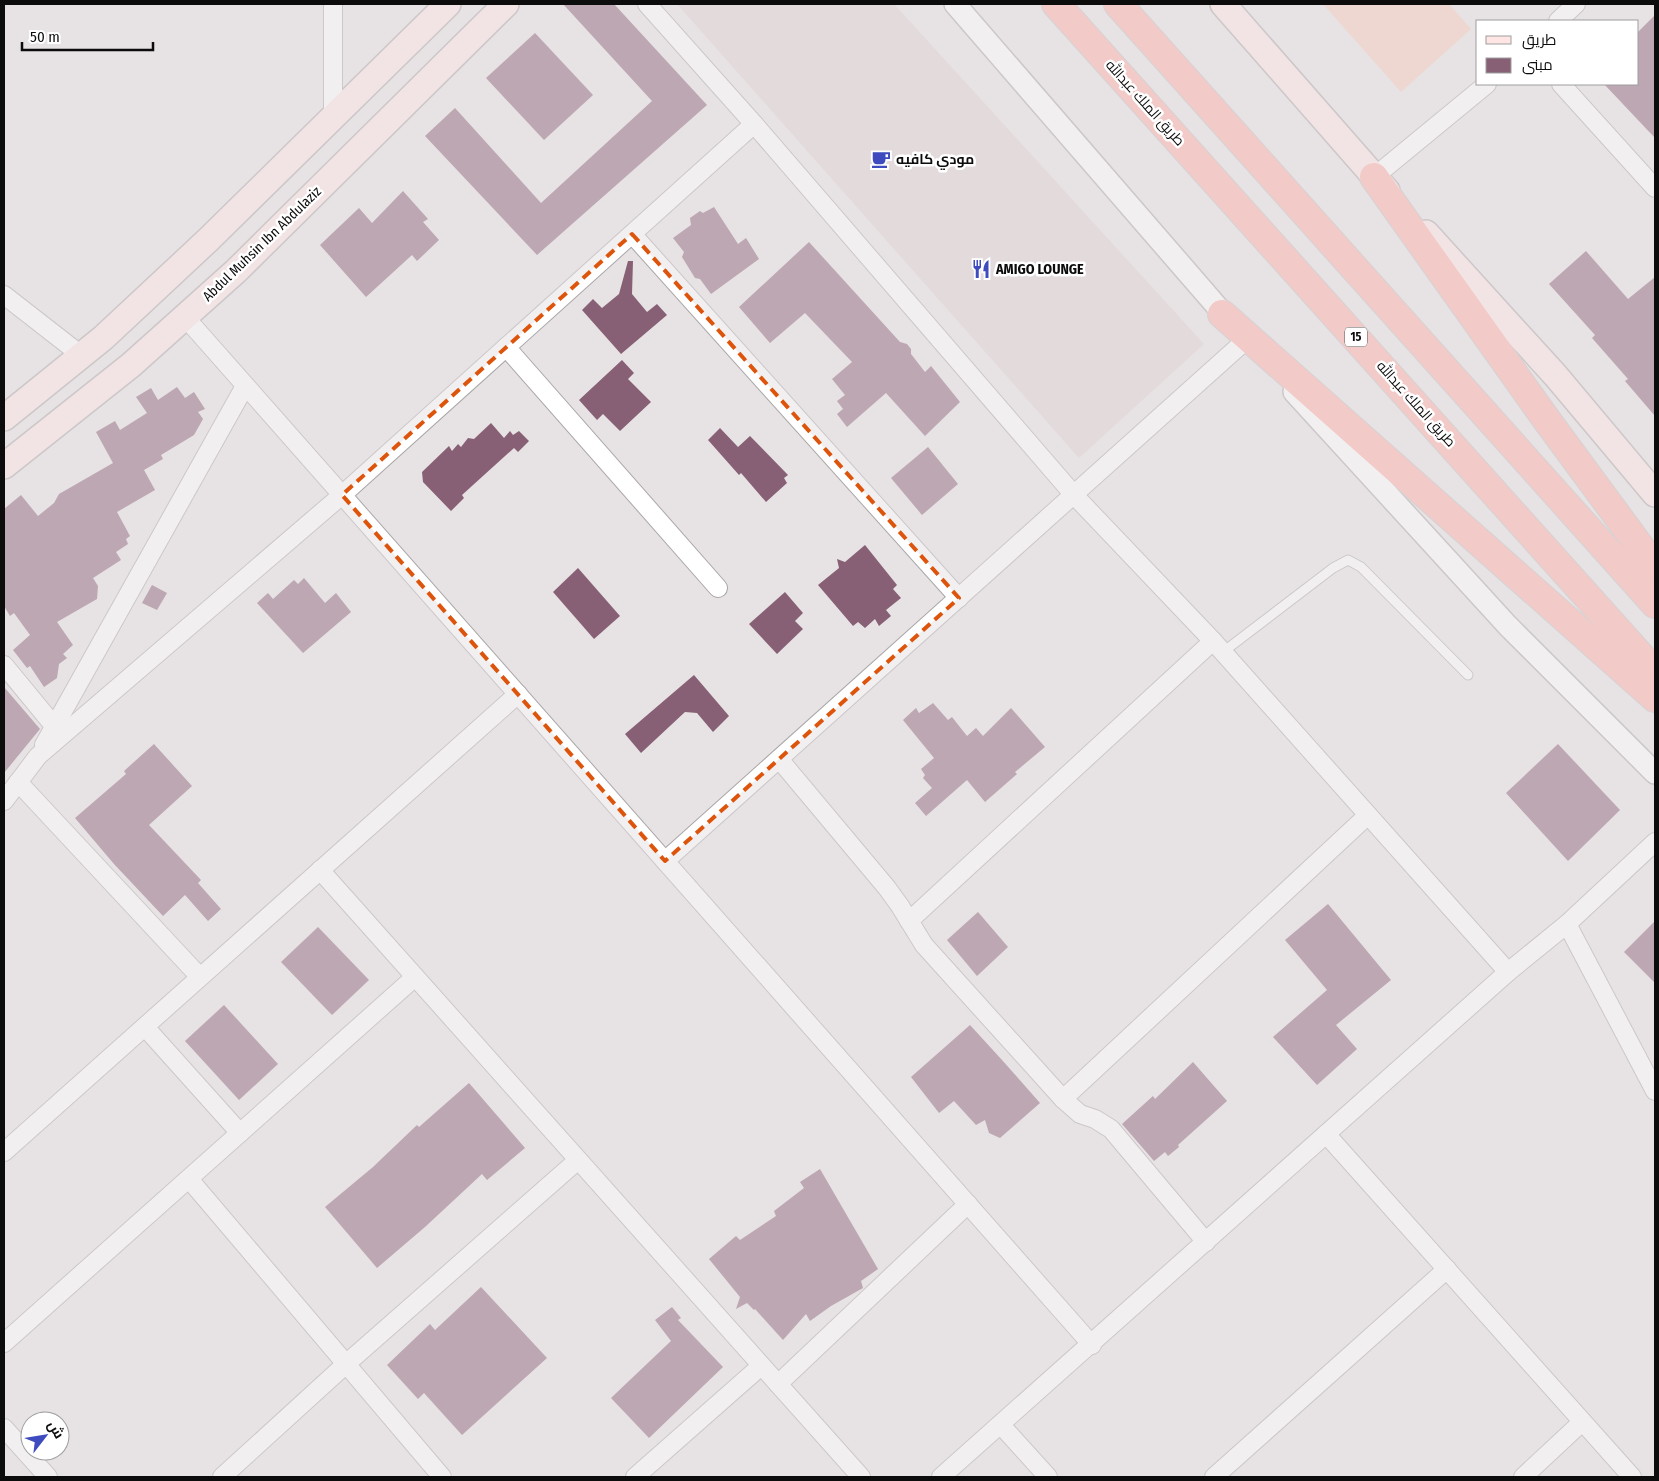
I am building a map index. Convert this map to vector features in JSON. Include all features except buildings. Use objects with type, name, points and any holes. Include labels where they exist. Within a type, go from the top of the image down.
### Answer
[{"type":"highway","name":"طريق الملك عبدالله","points":[[1056,4],[1655,672]]},
{"type":"highway","points":[[1118,4],[1655,604]]},
{"type":"highway","points":[[1374,177],[1546,419],[1655,567]]},
{"type":"highway","points":[[1222,314],[1655,698]]},
{"type":"main road","points":[[4,418],[103,338],[208,240],[448,4]]},
{"type":"main road","name":"Abdul Muhsin Ibn Abdulaziz","points":[[4,466],[131,365],[236,271],[506,4]]},
{"type":"main road","points":[[1223,4],[1374,177],[1556,376],[1655,494]]},
{"type":"street","points":[[333,4],[333,116]]},
{"type":"street","points":[[647,4],[754,124],[1074,495],[1218,646],[1508,972]]},
{"type":"street","points":[[955,4],[1222,314],[1508,626],[1655,773]]},
{"type":"street","points":[[1559,20],[1576,4]]},
{"type":"street","points":[[1374,177],[1486,85]]},
{"type":"street","points":[[1562,85],[1655,188]]},
{"type":"street","points":[[38,756],[342,495],[754,124]]},
{"type":"street","points":[[632,234],[959,598]]},
{"type":"street","points":[[4,295],[82,355]]},
{"type":"street","points":[[185,317],[1092,1345]]},
{"type":"street","points":[[665,862],[1246,340]]},
{"type":"street","points":[[506,347],[718,588]]},
{"type":"street","points":[[4,801],[38,756],[245,386]]},
{"type":"street","points":[[909,921],[1218,646]]},
{"type":"street","points":[[4,665],[55,726]]},
{"type":"street","points":[[4,1152],[145,1027],[199,976],[518,694]]},
{"type":"street","points":[[779,759],[887,888],[924,945],[1063,1099],[1080,1114],[1095,1119],[1111,1128],[1206,1242]]},
{"type":"street","points":[[18,782],[199,976]]},
{"type":"street","points":[[1063,1099],[1368,815]]},
{"type":"street","points":[[941,1477],[1092,1345],[1508,972],[1567,924],[1655,842]]},
{"type":"street","points":[[320,870],[861,1477]]},
{"type":"street","points":[[1567,924],[1655,1091]]},
{"type":"street","points":[[4,1343],[415,977]]},
{"type":"street","points":[[145,1027],[240,1133]]},
{"type":"street","points":[[1326,1134],[1632,1477]]},
{"type":"street","points":[[222,1477],[346,1364],[578,1160]]},
{"type":"street","points":[[189,1178],[442,1477]]},
{"type":"street","points":[[778,1384],[968,1204]]},
{"type":"street","points":[[1214,1477],[1446,1270]]},
{"type":"street","points":[[641,1475],[761,1366]]},
{"type":"street","points":[[1523,1477],[1582,1422]]},
{"type":"street","points":[[1001,1425],[1048,1477]]},
{"type":"street","points":[[4,1428],[48,1477]]},
{"type":"lane","points":[[1218,646],[1333,568],[1348,560],[1361,567],[1468,675]]},
{"type":"highlighted area","points":[[632,234],[959,598],[665,861],[342,495]]},
{"type":"shaded area","points":[[677,4],[894,4],[1204,344],[1079,458]]},
{"type":"shaded area","points":[[1323,4],[1449,4],[1471,29],[1401,92]]},
{"type":"place","name":"مودي كافيه","points":[[881,159]]},
{"type":"place","name":"AMIGO LOUNGE","points":[[981,269]]}]
